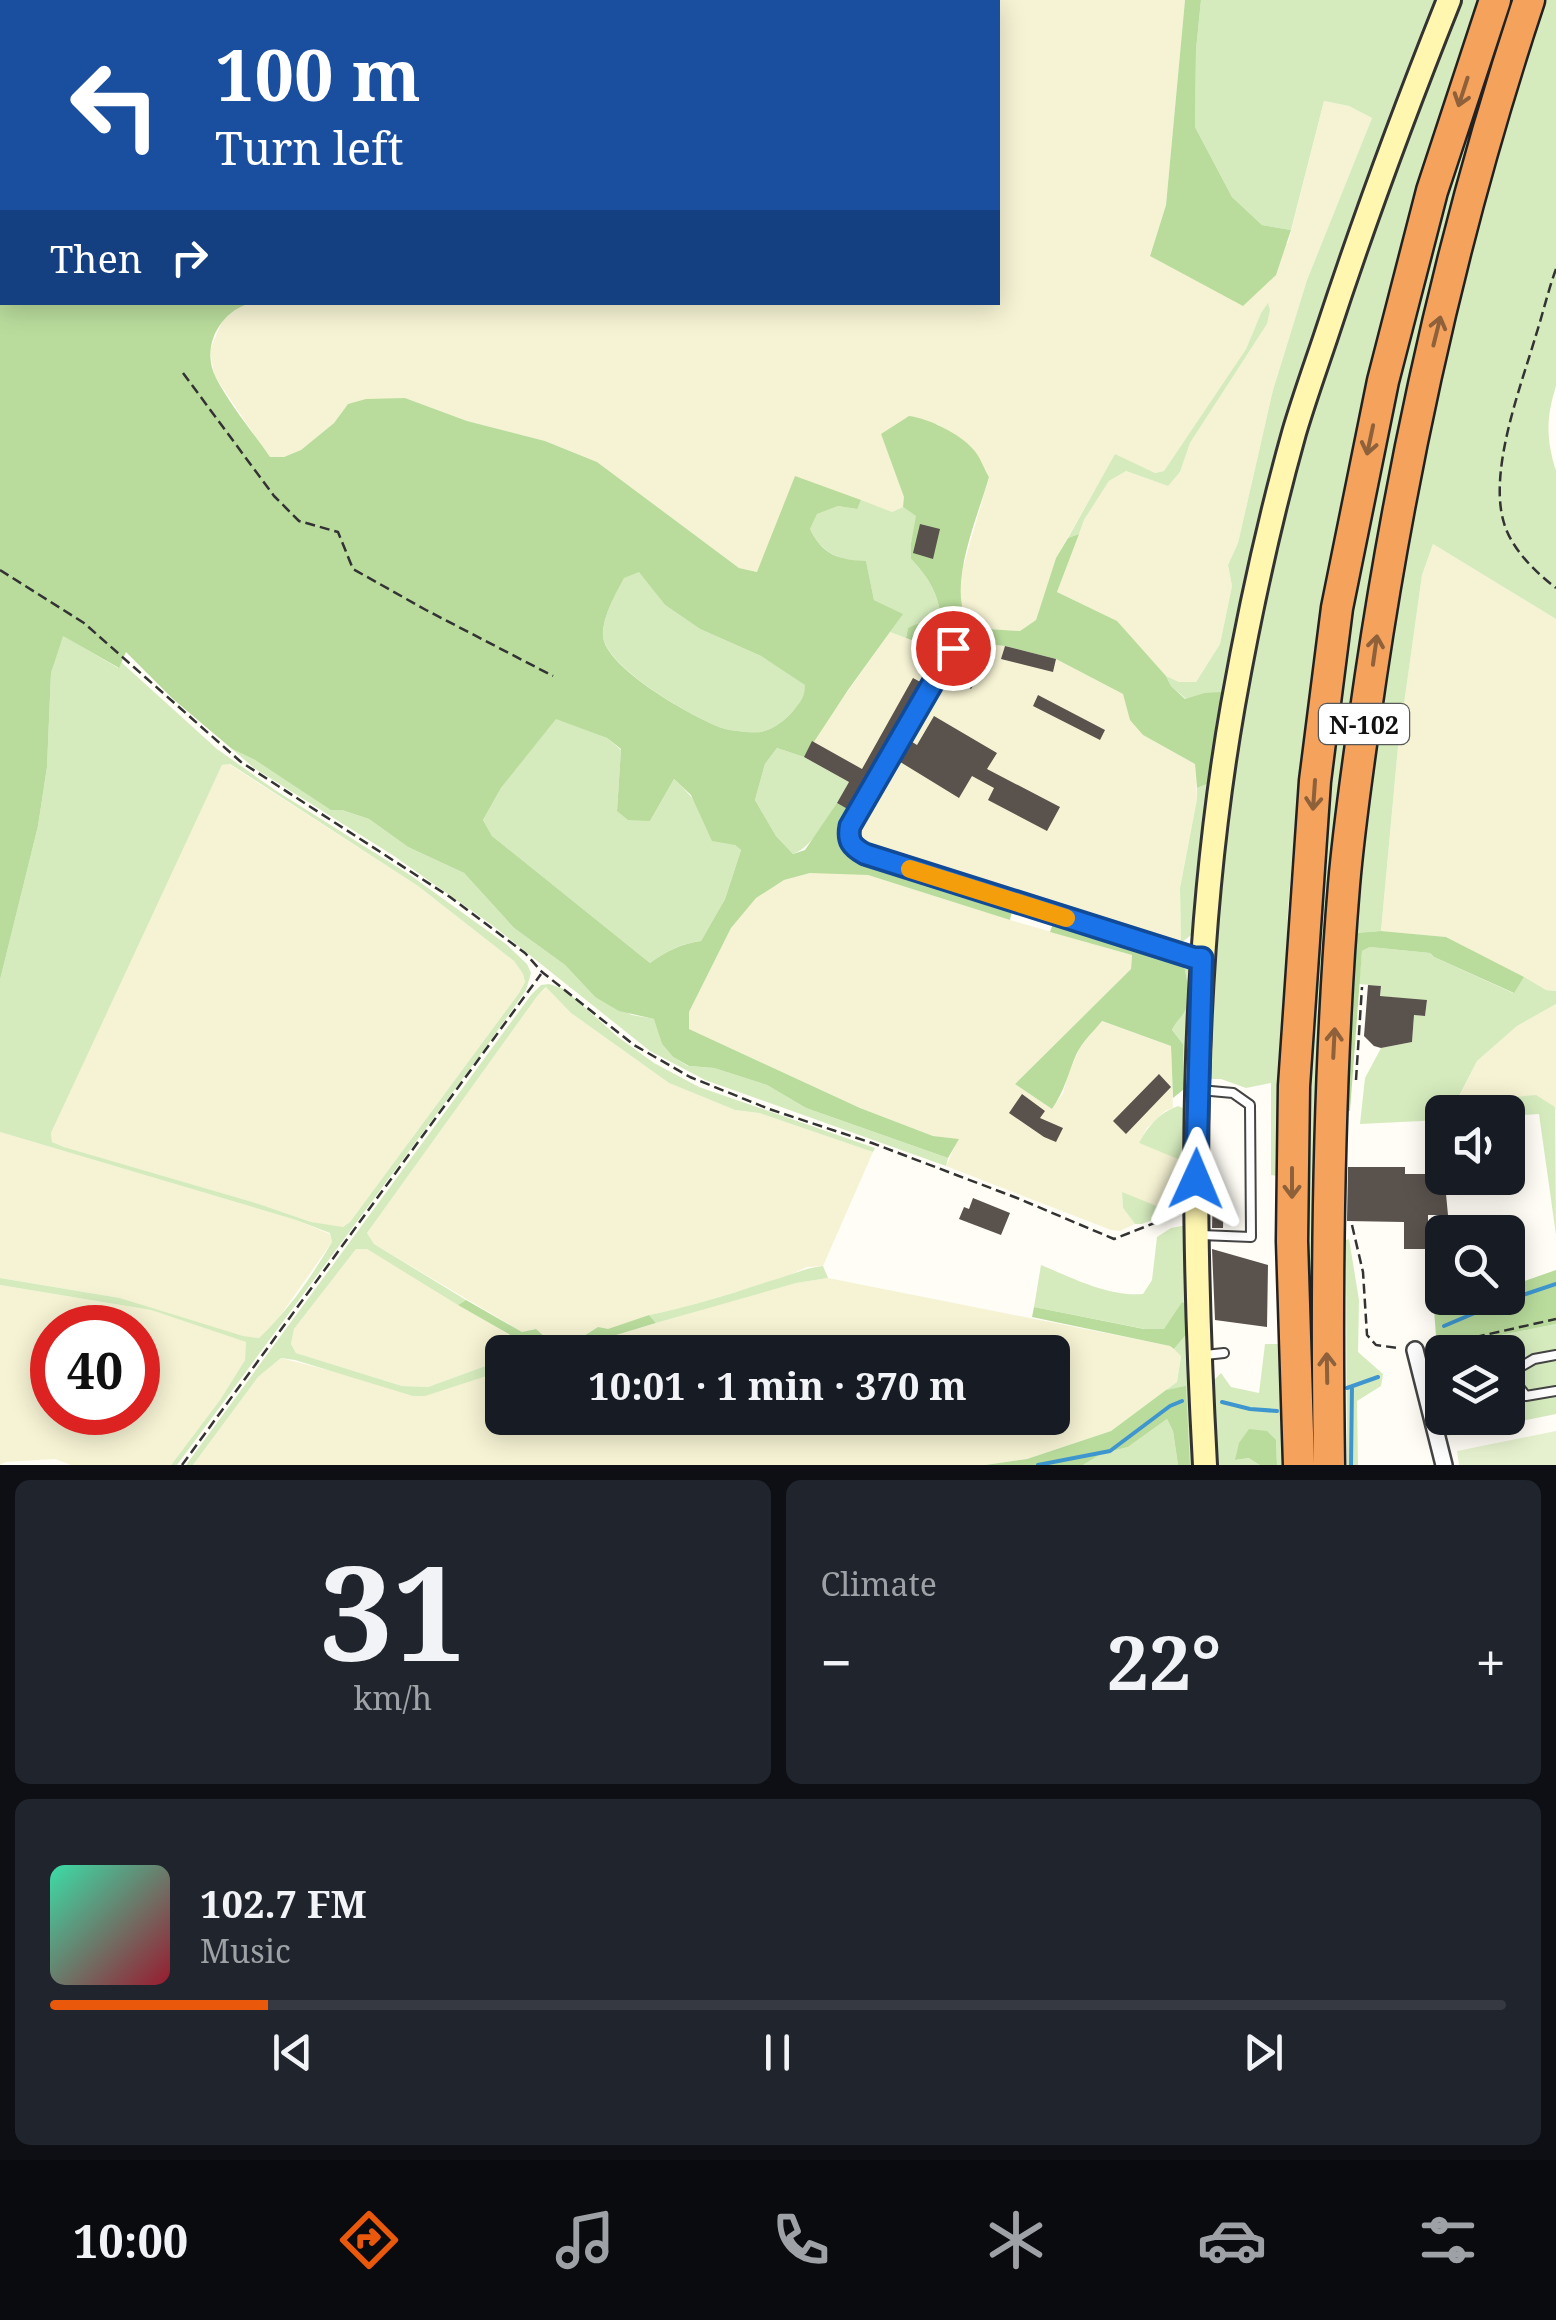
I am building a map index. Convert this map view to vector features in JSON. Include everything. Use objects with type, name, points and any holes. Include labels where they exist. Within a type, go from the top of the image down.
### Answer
[{"type":"highway","name":"N-102","points":[[1299,1465],[1292,1241],[1294,1086],[1314,781],[1337,608],[1383,381],[1432,192],[1494,0]]},
{"type":"highway","name":"N-102","points":[[1329,1465],[1327,1239],[1334,1035],[1344,882],[1364,720],[1394,533],[1429,360],[1474,185],[1529,0]]},
{"type":"street","points":[[1206,1465],[1196,1234],[1197,1090],[1202,958],[1233,708],[1294,434],[1376,189],[1449,0]]},
{"type":"street","points":[[1415,1350],[1425,1374]]},
{"type":"street","points":[[1440,1435],[1444,1465]]},
{"type":"lane","points":[[953,648],[850,826],[848,837],[854,848],[1202,958]]},
{"type":"lane","points":[[1196,1234],[1251,1237],[1250,1105],[1233,1093],[1197,1090]]},
{"type":"lane","points":[[1200,1355],[1224,1353]]},
{"type":"lane","points":[[1525,1364],[1556,1355]]},
{"type":"lane","points":[[1525,1395],[1556,1391]]},
{"type":"path","points":[[1556,269],[1506,438],[1500,474],[1504,525],[1520,552],[1556,588]]},
{"type":"path","points":[[182,372],[274,496],[299,521],[338,532],[353,568],[553,676]]},
{"type":"path","points":[[0,570],[84,623],[240,762],[450,897],[525,953],[542,972],[634,1045],[690,1077],[769,1109],[872,1142],[1114,1239],[1196,1207]]},
{"type":"path","points":[[182,1465],[542,972]]},
{"type":"path","points":[[1356,1079],[1362,988]]},
{"type":"path","points":[[1351,1222],[1362,1272],[1367,1335],[1376,1345],[1415,1350],[1556,1319]]},
{"type":"shaded area","points":[[1000,0],[1185,0],[1166,205],[1150,255],[1288,243],[1324,101],[1349,106],[1372,118],[1307,280],[1273,390],[1238,543],[1228,565],[1232,586],[1220,644],[1196,682],[1179,682],[1166,676],[1116,621],[1057,592],[1084,520],[1109,481],[1126,471],[1168,486],[1180,472],[1190,443],[1267,324],[1261,313],[1246,349],[1164,471],[1155,473],[1115,455],[1056,558],[1036,620],[1020,631],[988,629],[965,617],[959,581],[989,477],[973,449],[937,424],[881,434],[905,497],[903,507],[758,572],[739,568],[597,462],[545,441],[467,421],[405,398],[348,404],[334,423],[301,450],[284,457],[269,457],[214,375],[210,350],[223,319],[242,305],[1000,305]]},
{"type":"shaded area","points":[[1433,544],[1556,619],[1556,991],[1546,990],[1446,937],[1381,931],[1398,747],[1422,575]]},
{"type":"shaded area","points":[[890,632],[923,644],[963,637],[1056,659],[1123,694],[1143,735],[1195,764],[1197,799],[1180,888],[1181,943],[1168,945],[914,866],[870,851],[860,843],[854,830],[861,817],[837,803],[848,782],[804,757]]},
{"type":"shaded area","points":[[229,764],[418,886],[514,961],[525,982],[343,1227],[311,1222],[52,1142],[51,1133],[138,942],[222,765]]},
{"type":"shaded area","points":[[836,872],[868,875],[1132,955],[1131,969],[1015,1084],[1052,1109],[1063,1093],[1079,1049],[1101,1021],[1171,1046],[1173,1108],[1147,1128],[1139,1143],[1178,1158],[1159,1208],[1122,1193],[1123,1208],[1135,1224],[1120,1231],[1111,1230],[946,1166],[958,1139],[933,1136],[860,1108],[689,1029],[689,1012],[731,928],[756,897],[784,880]]},
{"type":"shaded area","points":[[547,987],[571,1013],[669,1083],[735,1110],[759,1113],[873,1152],[823,1266],[807,1267],[783,1278],[607,1330],[598,1327],[585,1335],[543,1335],[536,1329],[522,1332],[374,1244],[367,1233]]},
{"type":"shaded area","points":[[1556,1004],[1556,1112],[1555,1106],[1525,1105],[1525,1095],[1460,1095],[1477,1061],[1517,1026]]},
{"type":"shaded area","points":[[0,1132],[296,1220],[330,1234],[332,1242],[273,1326],[259,1338],[243,1337],[160,1311],[160,1305],[0,1278]]},
{"type":"shaded area","points":[[356,1249],[367,1249],[510,1335],[485,1335],[485,1366],[428,1387],[402,1386],[296,1353],[291,1344],[294,1329]]},
{"type":"shaded area","points":[[828,1278],[1171,1346],[1181,1355],[1177,1382],[1111,1431],[1027,1459],[985,1465],[193,1465],[258,1377],[281,1358],[425,1395],[485,1376],[485,1435],[1070,1435],[1070,1335],[617,1335],[796,1283]]},
{"type":"shaded area","points":[[0,1285],[121,1305],[30,1305],[30,1435],[160,1435],[160,1313],[247,1342],[245,1360],[171,1465],[71,1465],[55,1459],[0,1465]]},
{"type":"green space","points":[[1185,0],[1201,0],[1195,127],[1232,197],[1262,225],[1291,230],[1276,275],[1243,306],[1150,256],[1166,205]]},
{"type":"green space","points":[[1201,0],[1442,0],[1375,175],[1221,732],[1214,728],[1204,693],[1186,699],[1166,676],[1179,682],[1196,682],[1220,644],[1232,586],[1228,565],[1238,543],[1273,390],[1307,280],[1372,118],[1349,106],[1324,101],[1291,230],[1262,225],[1232,197],[1195,127]]},
{"type":"green space","points":[[1457,0],[1480,0],[1430,147],[1368,380],[1319,638],[1298,788],[1288,909],[1278,1176],[1271,1175],[1271,1083],[1246,1088],[1221,1079],[1204,1079],[1216,896],[1252,649],[1300,448],[1335,334]]},
{"type":"green space","points":[[1505,0],[1515,0],[1427,312],[1397,440],[1371,580],[1337,857],[1320,1465],[1308,1465],[1304,1351],[1312,904],[1353,569],[1421,270]]},
{"type":"green space","points":[[1543,0],[1556,0],[1556,386],[1548,428],[1556,471],[1556,619],[1433,544],[1422,575],[1398,747],[1381,931],[1355,933],[1370,767],[1418,476],[1485,188]]},
{"type":"green space","points":[[1268,303],[1267,324],[1190,443],[1180,472],[1168,486],[1126,471],[1109,481],[1079,534],[1068,538],[1115,454],[1155,473],[1164,471],[1246,349]]},
{"type":"green space","points":[[0,305],[246,305],[222,322],[210,354],[216,378],[270,457],[284,457],[301,450],[334,423],[348,404],[366,399],[405,398],[467,421],[545,441],[597,462],[739,568],[757,572],[795,476],[861,500],[857,509],[838,506],[817,514],[810,529],[820,545],[833,554],[866,561],[874,600],[903,614],[804,757],[777,748],[765,764],[755,800],[776,836],[793,854],[805,850],[837,803],[848,809],[843,838],[852,853],[1013,906],[1010,920],[868,875],[810,873],[784,880],[756,898],[731,928],[689,1012],[689,1029],[860,1108],[933,1136],[959,1139],[948,1158],[806,1108],[767,1085],[714,1068],[689,1066],[673,1057],[662,1044],[654,1019],[619,1011],[595,997],[565,965],[514,928],[464,873],[408,847],[369,819],[331,810],[232,749],[126,652],[119,668],[63,636],[51,673],[47,767],[38,826],[0,980]],"holes":[[[639,572],[665,605],[700,629],[761,656],[805,685],[802,699],[774,727],[761,732],[741,731],[722,728],[692,714],[634,677],[608,649],[603,636],[610,606],[624,578]],[[556,719],[607,738],[621,749],[617,811],[628,820],[650,821],[674,779],[691,795],[712,841],[741,850],[725,899],[701,941],[674,949],[650,963],[492,836],[483,820],[501,788]]]},
{"type":"green space","points":[[909,416],[934,423],[960,438],[975,452],[989,477],[963,566],[961,601],[965,616],[988,629],[1020,631],[1036,620],[1056,558],[1068,538],[1079,534],[1057,592],[1117,621],[1185,699],[1222,692],[1215,727],[1221,732],[1215,781],[1197,788],[1195,764],[1143,735],[1130,720],[1123,694],[1056,659],[963,637],[923,644],[906,638],[908,628],[941,616],[931,585],[911,559],[916,516],[903,507],[904,497],[881,434]]},
{"type":"green space","points":[[861,500],[892,512],[903,507],[917,516],[911,559],[931,585],[941,616],[908,628],[906,638],[890,632],[902,614],[874,600],[866,562],[833,554],[810,529],[817,514],[838,506],[856,509]]},
{"type":"green space","points":[[639,571],[665,605],[700,629],[761,656],[806,685],[802,699],[790,714],[761,732],[722,728],[673,703],[619,662],[603,636],[605,621],[623,578]]},
{"type":"green space","points":[[62,635],[118,668],[121,662],[217,749],[410,875],[506,944],[531,973],[526,990],[486,1047],[177,1465],[171,1465],[245,1360],[246,1342],[160,1310],[259,1338],[299,1293],[332,1242],[330,1233],[296,1220],[0,1132],[0,980],[38,826],[47,767],[51,673]],"holes":[[[230,764],[418,886],[514,961],[525,982],[519,993],[343,1227],[311,1222],[52,1142],[51,1133],[222,765]]]},
{"type":"green space","points":[[556,718],[607,738],[621,750],[617,810],[650,821],[674,779],[741,850],[725,899],[701,941],[674,949],[650,963],[492,836],[483,820],[501,788]]},
{"type":"green space","points":[[777,748],[804,757],[849,782],[818,833],[793,854],[776,836],[755,800],[765,764]]},
{"type":"green space","points":[[232,749],[331,809],[369,819],[408,847],[464,873],[514,928],[565,965],[595,997],[632,1015],[655,1019],[662,1044],[688,1066],[714,1068],[767,1085],[806,1108],[948,1158],[946,1166],[705,1080],[650,1051],[492,925],[394,856],[254,768]]},
{"type":"green space","points":[[1215,781],[1199,929],[1181,943],[1180,888],[1197,788]]},
{"type":"green space","points":[[1055,918],[1183,961],[1188,1002],[1172,1030],[1183,1044],[1183,1090],[1173,1098],[1171,1046],[1102,1021],[1078,1050],[1052,1109],[1015,1084],[1131,969],[1132,955],[1050,932]]},
{"type":"green space","points":[[1381,931],[1446,937],[1524,977],[1514,993],[1430,953],[1370,947],[1362,951],[1350,1111],[1343,1109],[1355,933]]},
{"type":"green space","points":[[1370,947],[1430,953],[1513,993],[1524,977],[1546,990],[1556,991],[1556,1004],[1517,1026],[1477,1061],[1460,1095],[1425,1095],[1425,1121],[1360,1124],[1365,1078],[1381,1048],[1412,1042],[1414,1015],[1425,1016],[1427,1001],[1380,996],[1381,986],[1359,984],[1362,951]]},
{"type":"green space","points":[[1183,961],[1194,971],[1189,1081],[1183,1090],[1183,1044],[1172,1030],[1188,1002]]},
{"type":"green space","points":[[541,985],[564,989],[618,1037],[654,1063],[699,1087],[875,1148],[873,1152],[759,1113],[735,1110],[669,1083],[571,1013],[546,987],[367,1233],[374,1244],[466,1300],[458,1305],[367,1249],[356,1249],[294,1329],[291,1344],[296,1353],[402,1386],[428,1387],[485,1366],[485,1377],[425,1396],[413,1396],[281,1358],[258,1377],[193,1465],[186,1465],[531,995]]},
{"type":"green space","points":[[1536,1095],[1555,1107],[1556,1235],[1539,1114],[1525,1115],[1525,1096]]},
{"type":"green space","points":[[1178,1106],[1188,1110],[1187,1206],[1135,1224],[1123,1208],[1122,1192],[1159,1207],[1178,1159],[1139,1143],[1155,1121]]},
{"type":"green space","points":[[1187,1225],[1189,1304],[1182,1302],[1165,1329],[1145,1329],[1034,1307],[1041,1265],[1104,1290],[1143,1294],[1152,1280],[1157,1237],[1171,1228]]},
{"type":"green space","points":[[1349,1239],[1359,1300],[1358,1352],[1383,1374],[1381,1386],[1357,1401],[1358,1465],[1347,1465]]},
{"type":"green space","points":[[823,1266],[828,1278],[796,1283],[656,1323],[649,1315],[695,1304]]},
{"type":"green space","points":[[1556,1270],[1556,1324],[1501,1335],[1436,1335],[1434,1315],[1525,1315],[1525,1281]]},
{"type":"green space","points":[[0,1278],[143,1305],[121,1305],[0,1285]]},
{"type":"green space","points":[[466,1300],[522,1332],[536,1329],[543,1335],[510,1335],[458,1305]]},
{"type":"green space","points":[[1182,1302],[1189,1304],[1190,1330],[1174,1349],[1032,1317],[1034,1307],[1144,1329],[1164,1329]]},
{"type":"green space","points":[[649,1315],[656,1323],[616,1335],[585,1335],[598,1327],[608,1329]]},
{"type":"green space","points":[[1556,1324],[1556,1414],[1525,1420],[1525,1335],[1501,1335]]},
{"type":"green space","points":[[1190,1330],[1198,1465],[1190,1465],[1186,1387],[1166,1390],[1177,1382],[1181,1356],[1174,1349]]},
{"type":"green space","points":[[1265,1344],[1280,1344],[1284,1465],[1277,1465],[1276,1440],[1236,1460],[1249,1458],[1260,1465],[1214,1465],[1211,1383],[1221,1373],[1231,1387],[1259,1393]]},
{"type":"green space","points":[[1186,1386],[1190,1465],[1178,1465],[1173,1431],[1167,1419],[1128,1447],[1101,1454],[1083,1465],[985,1465],[1027,1459],[1111,1431],[1166,1390]]},
{"type":"green space","points":[[1167,1419],[1173,1431],[1178,1465],[1083,1465],[1101,1454],[1128,1447]]},
{"type":"green space","points":[[1249,1429],[1267,1431],[1276,1440],[1277,1465],[1260,1465],[1249,1458],[1235,1460],[1239,1443]]},
{"type":"green space","points":[[1556,1431],[1556,1465],[1459,1465],[1457,1451]]},
{"type":"building","points":[[920,524],[940,529],[933,559],[913,553]]},
{"type":"building","points":[[1005,646],[1056,659],[1053,672],[1001,659]]},
{"type":"building","points":[[975,660],[987,664],[971,689],[961,683]]},
{"type":"building","points":[[913,678],[924,684],[851,811],[837,803],[849,782],[804,757],[812,741],[862,769]]},
{"type":"building","points":[[1038,695],[1105,730],[1100,740],[1033,706]]},
{"type":"building","points":[[934,716],[997,753],[987,769],[1060,807],[1047,831],[988,800],[994,788],[972,776],[959,798],[897,760],[909,740],[917,745]]},
{"type":"building","points":[[1368,985],[1381,986],[1380,996],[1427,1000],[1425,1016],[1414,1015],[1412,1042],[1381,1048],[1364,1036]]},
{"type":"building","points":[[1159,1074],[1171,1087],[1126,1134],[1113,1121]]},
{"type":"building","points":[[1022,1094],[1045,1111],[1040,1118],[1063,1128],[1056,1142],[1009,1113]]},
{"type":"building","points":[[1348,1167],[1405,1167],[1405,1174],[1425,1174],[1425,1195],[1446,1195],[1448,1215],[1425,1215],[1425,1249],[1404,1249],[1404,1222],[1347,1221]]},
{"type":"building","points":[[1213,1193],[1224,1194],[1223,1228],[1212,1228]]},
{"type":"building","points":[[973,1198],[1010,1213],[1001,1235],[959,1219]]},
{"type":"building","points":[[1212,1249],[1268,1265],[1267,1327],[1215,1320]]},
{"type":"waterway","points":[[1444,1326],[1556,1284]]},
{"type":"waterway","points":[[1347,1388],[1378,1377]]},
{"type":"waterway","points":[[1351,1465],[1352,1386]]},
{"type":"waterway","points":[[1038,1465],[1110,1451],[1182,1401]]},
{"type":"waterway","points":[[1222,1402],[1277,1411]]},
{"type":"slow traffic","points":[[910,869],[1066,918]]},
{"type":"route","points":[[953,648],[850,826],[848,837],[854,848],[865,854],[1202,958],[1196,1179]]}]
